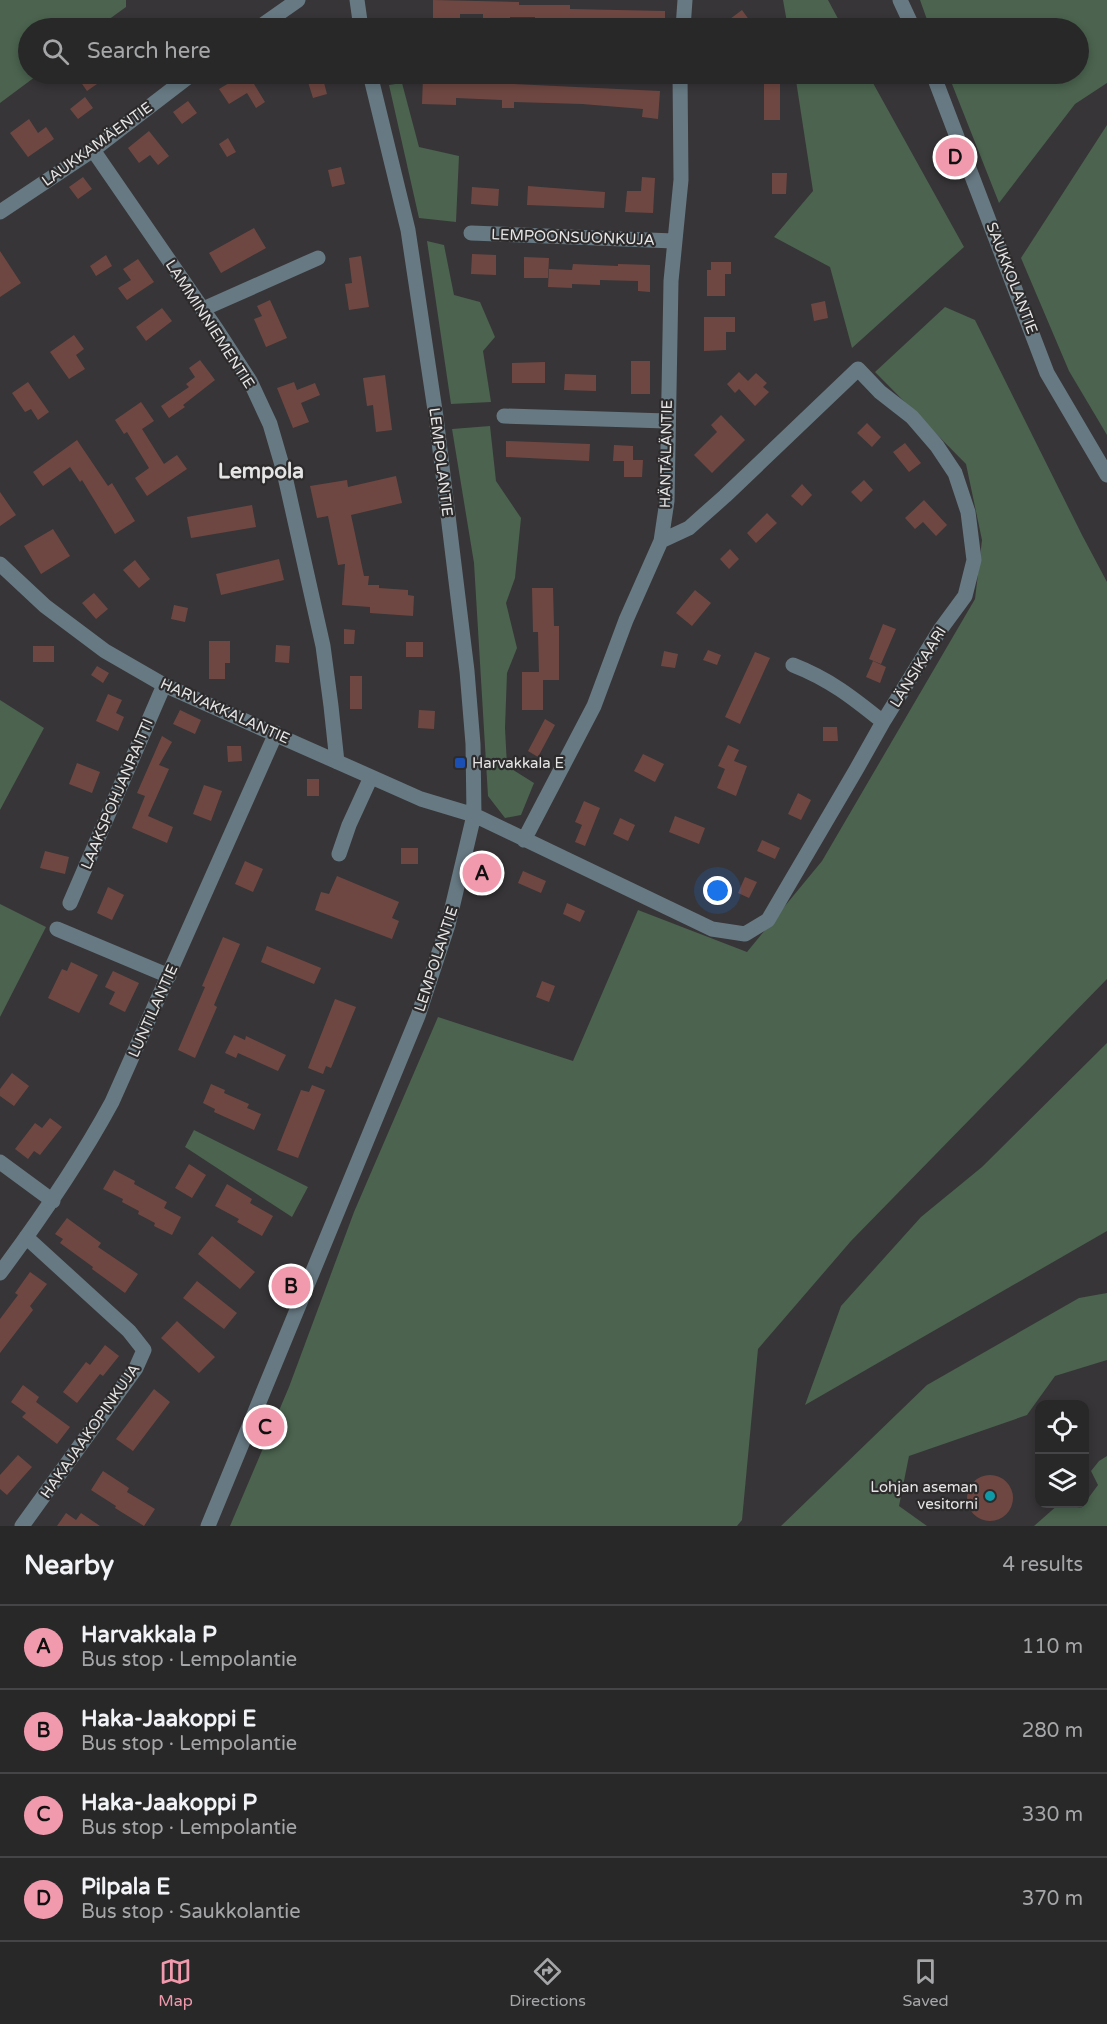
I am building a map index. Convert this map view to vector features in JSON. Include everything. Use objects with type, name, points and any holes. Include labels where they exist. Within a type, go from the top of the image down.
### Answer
[{"type":"street","points":[[357,0],[360,18]]},
{"type":"street","points":[[684,18],[685,0]]},
{"type":"street","points":[[900,0],[908,18]]},
{"type":"street","points":[[270,18],[288,3]]},
{"type":"street","name":"LAUKKAMÄENTIE","points":[[0,213],[93,150],[179,84]]},
{"type":"street","name":"LEMPOLANTIE","points":[[208,1526],[418,1016],[448,925],[474,815],[473,744],[467,671],[436,417],[408,230],[372,84]]},
{"type":"street","name":"HÄNTÄLÄNTIE","points":[[524,840],[594,706],[626,620],[661,542],[667,501],[667,421],[674,241],[681,180],[680,84]]},
{"type":"street","name":"SAUKKOLANTIE","points":[[937,84],[1047,373],[1107,475]]},
{"type":"street","name":"LAMMINNIEMENTIE","points":[[93,150],[250,381],[270,424],[284,472],[323,646],[337,762]]},
{"type":"street","name":"LEMPOONSUONKUJA","points":[[471,233],[674,241]]},
{"type":"street","points":[[203,309],[318,258]]},
{"type":"street","name":"LÄNSIKAARI","points":[[474,815],[712,929],[745,934],[768,920],[883,722],[940,630],[965,596],[974,560],[968,512],[955,473],[937,446],[912,417],[880,392],[858,369],[689,528],[661,542]]},
{"type":"street","points":[[504,416],[667,421]]},
{"type":"street","name":"HARVAKKALANTIE","points":[[0,564],[45,606],[105,651],[164,686],[276,733],[421,799],[474,815]]},
{"type":"street","points":[[793,665],[818,674],[883,722]]},
{"type":"street","name":"LAAKSPOHJANRAITTI","points":[[70,903],[164,686]]},
{"type":"street","name":"LUNTILANTIE","points":[[0,1273],[52,1201],[88,1146],[112,1102],[276,733]]},
{"type":"street","points":[[339,854],[349,825],[371,777]]},
{"type":"street","points":[[57,929],[169,976]]},
{"type":"street","points":[[0,1161],[52,1201]]},
{"type":"street","name":"HAKAJAAKOPINKUJA","points":[[22,1526],[136,1368],[144,1350],[129,1331],[26,1237]]},
{"type":"green space","points":[[0,0],[126,0],[126,7],[111,18],[18,18],[18,84],[26,84],[0,103]]},
{"type":"green space","points":[[783,0],[828,0],[838,18],[786,18]]},
{"type":"green space","points":[[920,0],[1107,0],[1107,83],[1075,104],[999,203],[952,84],[1089,84],[1089,18],[926,18]]},
{"type":"green space","points":[[402,84],[419,147],[459,156],[456,222],[419,218],[389,85]]},
{"type":"green space","points":[[797,84],[874,84],[964,247],[852,348],[830,267],[774,237],[813,191]]},
{"type":"green space","points":[[1107,125],[1107,435],[1069,371],[1021,258]]},
{"type":"green space","points":[[427,241],[444,245],[454,295],[480,302],[495,337],[483,351],[491,402],[451,404]]},
{"type":"green space","points":[[945,307],[975,320],[1107,582],[1107,979],[851,1241],[758,1349],[742,1520],[737,1526],[230,1526],[289,1387],[354,1212],[438,1017],[573,1061],[638,910],[747,952],[822,861],[975,599],[982,540],[966,464],[875,372]]},
{"type":"green space","points":[[490,426],[496,481],[521,518],[515,578],[506,603],[517,648],[507,673],[505,728],[507,766],[534,783],[521,815],[505,818],[488,796],[474,563],[452,429]]},
{"type":"green space","points":[[0,700],[44,728],[0,810]]},
{"type":"green space","points":[[0,904],[46,927],[0,1017]]},
{"type":"green space","points":[[1107,1043],[1107,1231],[805,1405],[841,1306],[921,1217],[982,1167]]},
{"type":"green space","points":[[194,1130],[308,1187],[292,1217],[185,1147]]},
{"type":"green space","points":[[1107,1293],[1107,1360],[1055,1376],[1038,1400],[1035,1400],[1035,1404],[1027,1415],[909,1456],[899,1506],[927,1526],[781,1526],[927,1385],[1079,1298]]},
{"type":"green space","points":[[1107,1456],[1107,1526],[1034,1526],[1054,1508],[1089,1508],[1089,1497],[1098,1485],[1091,1471],[1099,1461]]},
{"type":"building","points":[[433,0],[519,2],[519,5],[570,5],[570,9],[665,11],[665,18],[483,18],[483,14],[460,14],[460,18],[433,18]]},
{"type":"building","points":[[742,10],[748,18],[731,18]]},
{"type":"building","points":[[82,84],[97,84],[87,91]]},
{"type":"building","points":[[227,84],[254,84],[265,102],[256,108],[247,93],[229,104],[219,89]]},
{"type":"building","points":[[309,84],[324,84],[327,94],[313,98]]},
{"type":"building","points":[[423,84],[514,84],[660,91],[658,119],[642,117],[643,109],[582,104],[514,102],[514,108],[502,108],[502,100],[456,98],[456,105],[422,104]]},
{"type":"building","points":[[764,84],[780,84],[780,120],[764,120]]},
{"type":"building","points":[[85,97],[93,108],[78,119],[70,109]]},
{"type":"building","points":[[188,101],[197,113],[182,124],[173,112]]},
{"type":"building","points":[[29,119],[38,133],[46,127],[54,139],[28,157],[10,133]]},
{"type":"building","points":[[149,131],[169,156],[158,165],[150,155],[139,163],[128,148]]},
{"type":"building","points":[[228,138],[236,152],[227,157],[219,144]]},
{"type":"building","points":[[341,167],[345,184],[332,187],[328,170]]},
{"type":"building","points":[[772,173],[787,173],[786,194],[772,194]]},
{"type":"building","points":[[83,177],[92,189],[78,199],[69,187]]},
{"type":"building","points":[[642,177],[655,178],[653,213],[625,212],[627,191],[641,191]]},
{"type":"building","points":[[528,186],[605,192],[604,208],[527,205]]},
{"type":"building","points":[[472,187],[499,189],[498,206],[471,204]]},
{"type":"building","points":[[254,228],[266,248],[221,273],[209,253]]},
{"type":"building","points":[[0,251],[21,283],[0,297]]},
{"type":"building","points":[[472,254],[496,255],[496,275],[471,274]]},
{"type":"building","points":[[106,255],[112,266],[96,276],[90,266]]},
{"type":"building","points":[[361,256],[369,307],[349,310],[345,284],[352,283],[349,258]]},
{"type":"building","points":[[524,257],[549,258],[548,278],[524,278]]},
{"type":"building","points":[[138,259],[154,282],[127,300],[118,288],[131,280],[123,269]]},
{"type":"building","points":[[711,262],[731,262],[731,274],[725,274],[725,296],[707,296],[707,270],[711,270]]},
{"type":"building","points":[[573,264],[650,265],[650,292],[638,291],[638,281],[600,280],[600,285],[572,284],[572,288],[548,287],[549,269],[572,270]]},
{"type":"building","points":[[270,300],[287,338],[266,347],[254,319],[262,316],[257,306]]},
{"type":"building","points":[[825,301],[828,318],[814,321],[811,304]]},
{"type":"building","points":[[162,308],[172,321],[146,341],[136,327]]},
{"type":"building","points":[[704,317],[735,317],[735,332],[726,332],[726,350],[704,351]]},
{"type":"building","points":[[74,335],[84,349],[76,355],[85,369],[69,379],[50,352]]},
{"type":"building","points":[[200,360],[215,380],[169,418],[161,406],[189,387],[186,384],[195,377],[189,368]]},
{"type":"building","points":[[631,361],[650,361],[650,394],[631,394]]},
{"type":"building","points":[[545,362],[545,383],[512,383],[512,363]]},
{"type":"building","points":[[739,372],[748,381],[756,373],[767,383],[763,387],[769,392],[755,406],[739,389],[735,393],[727,384]]},
{"type":"building","points":[[565,374],[596,375],[596,391],[564,390]]},
{"type":"building","points":[[385,375],[392,430],[376,432],[373,405],[367,406],[363,378]]},
{"type":"building","points":[[28,382],[49,412],[38,420],[31,409],[25,412],[12,393]]},
{"type":"building","points":[[294,382],[297,390],[315,383],[320,395],[301,403],[309,422],[293,428],[277,388]]},
{"type":"building","points":[[141,402],[154,421],[142,429],[164,464],[177,455],[187,469],[147,496],[135,478],[149,468],[127,432],[124,434],[115,420]]},
{"type":"building","points":[[721,415],[745,440],[712,473],[694,455],[717,432],[711,425]]},
{"type":"building","points":[[867,423],[881,437],[872,447],[857,433]]},
{"type":"building","points":[[77,440],[108,486],[112,483],[135,521],[115,534],[82,480],[80,482],[70,467],[43,486],[33,472]]},
{"type":"building","points":[[506,441],[590,444],[589,461],[506,457]]},
{"type":"building","points":[[905,443],[921,463],[909,472],[893,452]]},
{"type":"building","points":[[614,445],[633,446],[633,460],[643,460],[642,477],[624,477],[624,461],[613,461]]},
{"type":"building","points":[[396,476],[402,503],[351,515],[364,576],[369,576],[368,585],[408,590],[408,595],[414,596],[413,616],[370,613],[370,607],[342,605],[345,564],[338,565],[328,516],[317,518],[310,486],[347,480],[348,487]]},
{"type":"building","points":[[864,480],[873,490],[861,502],[851,492]]},
{"type":"building","points":[[802,484],[812,495],[802,506],[791,496]]},
{"type":"building","points":[[0,492],[16,515],[0,526]]},
{"type":"building","points":[[924,500],[947,525],[936,536],[923,522],[915,529],[905,518]]},
{"type":"building","points":[[252,505],[256,527],[191,538],[187,517]]},
{"type":"building","points":[[767,513],[777,523],[756,543],[747,533]]},
{"type":"building","points":[[53,529],[70,556],[41,574],[24,546]]},
{"type":"building","points":[[730,549],[739,559],[729,569],[720,559]]},
{"type":"building","points":[[279,559],[284,580],[221,595],[216,574]]},
{"type":"building","points":[[135,560],[150,579],[139,588],[123,570]]},
{"type":"building","points":[[532,588],[553,588],[554,626],[559,626],[559,680],[543,680],[543,710],[522,710],[522,672],[539,672],[538,632],[533,632]]},
{"type":"building","points":[[695,590],[711,603],[692,626],[676,613]]},
{"type":"building","points":[[94,593],[108,609],[96,619],[82,603]]},
{"type":"building","points":[[174,605],[188,608],[185,622],[171,619]]},
{"type":"building","points":[[883,624],[896,629],[881,664],[869,659]]},
{"type":"building","points":[[344,629],[355,630],[354,644],[344,644]]},
{"type":"building","points":[[209,641],[230,641],[230,663],[225,663],[225,679],[209,679]]},
{"type":"building","points":[[406,642],[423,642],[423,657],[406,657]]},
{"type":"building","points":[[276,645],[290,646],[289,663],[275,662]]},
{"type":"building","points":[[33,646],[54,646],[54,662],[33,662]]},
{"type":"building","points":[[708,650],[721,655],[717,665],[703,660]]},
{"type":"building","points":[[664,651],[678,654],[675,668],[661,666]]},
{"type":"building","points":[[755,652],[770,658],[740,724],[725,717]]},
{"type":"building","points":[[873,661],[886,667],[880,683],[866,677]]},
{"type":"building","points":[[97,666],[109,673],[103,683],[91,675]]},
{"type":"building","points":[[350,676],[362,676],[362,709],[350,709]]},
{"type":"building","points":[[108,694],[122,700],[116,713],[124,717],[118,731],[96,721]]},
{"type":"building","points":[[180,710],[201,720],[195,734],[173,724]]},
{"type":"building","points":[[419,710],[435,711],[434,729],[418,728]]},
{"type":"building","points":[[545,719],[555,725],[538,757],[528,751]]},
{"type":"building","points":[[823,727],[837,727],[838,741],[823,741]]},
{"type":"building","points":[[162,736],[172,742],[159,765],[169,769],[148,816],[173,827],[167,843],[132,828],[145,796],[137,793]]},
{"type":"building","points":[[728,745],[739,750],[734,761],[747,766],[736,796],[717,788],[725,769],[718,766]]},
{"type":"building","points":[[227,746],[241,746],[242,761],[228,762]]},
{"type":"building","points":[[643,754],[664,764],[655,782],[634,771]]},
{"type":"building","points":[[77,763],[100,772],[92,793],[69,784]]},
{"type":"building","points":[[307,779],[319,779],[319,796],[307,796]]},
{"type":"building","points":[[204,785],[222,791],[211,821],[193,814]]},
{"type":"building","points":[[798,793],[811,800],[801,820],[788,814]]},
{"type":"building","points":[[584,801],[600,808],[585,846],[575,842],[582,825],[575,822]]},
{"type":"building","points":[[675,816],[705,828],[699,844],[669,832]]},
{"type":"building","points":[[620,818],[635,825],[628,841],[613,834]]},
{"type":"building","points":[[762,840],[780,848],[775,859],[757,851]]},
{"type":"building","points":[[401,848],[418,848],[418,864],[401,864]]},
{"type":"building","points":[[45,851],[69,857],[65,874],[40,868]]},
{"type":"building","points":[[245,861],[263,869],[253,892],[235,884]]},
{"type":"building","points":[[523,871],[546,881],[541,893],[518,883]]},
{"type":"building","points":[[337,876],[399,902],[392,918],[399,921],[392,939],[315,910],[321,892],[329,894]]},
{"type":"building","points":[[745,877],[757,882],[749,898],[738,893]]},
{"type":"building","points":[[108,887],[124,895],[112,920],[97,913]]},
{"type":"building","points":[[567,903],[585,911],[580,922],[563,914]]},
{"type":"building","points":[[223,937],[240,944],[195,1058],[178,1050]]},
{"type":"building","points":[[267,946],[321,968],[314,984],[261,962]]},
{"type":"building","points":[[71,962],[98,975],[79,1013],[48,998],[62,969],[67,971]]},
{"type":"building","points":[[113,971],[139,983],[125,1012],[109,1004],[115,992],[105,987]]},
{"type":"building","points":[[542,981],[555,986],[549,1002],[536,997]]},
{"type":"building","points":[[335,999],[356,1007],[331,1068],[326,1066],[323,1074],[308,1068]]},
{"type":"building","points":[[234,1035],[245,1040],[246,1036],[286,1055],[278,1071],[238,1053],[236,1058],[225,1053]]},
{"type":"building","points":[[12,1073],[29,1086],[14,1106],[0,1096],[0,1089]]},
{"type":"building","points":[[211,1084],[225,1090],[224,1093],[249,1104],[247,1108],[261,1114],[254,1130],[214,1112],[215,1109],[203,1103]]},
{"type":"building","points":[[312,1085],[325,1090],[298,1158],[277,1150],[301,1090],[309,1092]]},
{"type":"building","points":[[50,1118],[62,1127],[40,1155],[34,1151],[28,1159],[15,1149],[35,1123],[42,1128]]},
{"type":"building","points":[[189,1164],[206,1175],[192,1198],[175,1188]]},
{"type":"building","points":[[114,1170],[167,1202],[164,1208],[181,1217],[172,1235],[154,1226],[155,1223],[138,1214],[139,1211],[122,1202],[123,1199],[103,1189]]},
{"type":"building","points":[[227,1184],[252,1199],[250,1203],[273,1216],[262,1236],[237,1222],[239,1219],[215,1206]]},
{"type":"building","points":[[67,1218],[101,1243],[98,1247],[138,1274],[125,1293],[60,1243],[63,1239],[55,1234]]},
{"type":"building","points":[[212,1236],[255,1272],[240,1289],[198,1254]]},
{"type":"building","points":[[30,1272],[47,1284],[30,1306],[33,1310],[0,1353],[0,1319],[18,1295],[15,1293]]},
{"type":"building","points":[[197,1281],[237,1313],[224,1329],[183,1298]]},
{"type":"building","points":[[177,1321],[215,1357],[199,1373],[161,1338]]},
{"type":"building","points":[[105,1345],[119,1356],[103,1376],[100,1374],[77,1403],[63,1392],[86,1362],[90,1365]]},
{"type":"building","points":[[23,1385],[39,1397],[36,1402],[70,1427],[57,1444],[22,1417],[26,1413],[11,1402]]},
{"type":"building","points":[[154,1389],[170,1402],[133,1451],[116,1439]]},
{"type":"building","points":[[18,1455],[32,1467],[7,1495],[0,1489],[0,1475]]},
{"type":"building","points":[[103,1471],[129,1488],[127,1492],[155,1509],[144,1526],[91,1490]]},
{"type":"building","name":"Lohjan aseman vesitorni","points":[[990,1475],[1006,1482],[1013,1498],[1006,1514],[990,1521],[974,1514],[967,1498],[974,1482]]},
{"type":"building","points":[[66,1513],[76,1520],[81,1513],[100,1526],[57,1526]]},
{"type":"place","name":"Pilpala E","points":[[955,157]]},
{"type":"place","name":"Harvakkala E","points":[[460,763]]},
{"type":"place","name":"Harvakkala P","points":[[482,873]]},
{"type":"place","name":"Haka-Jaakoppi E","points":[[291,1286]]},
{"type":"place","name":"Haka-Jaakoppi P","points":[[265,1427]]},
{"type":"place","name":"Lohjan aseman vesitorni","points":[[990,1496]]},
{"type":"district","name":"Lempola","points":[[261,471]]}]
